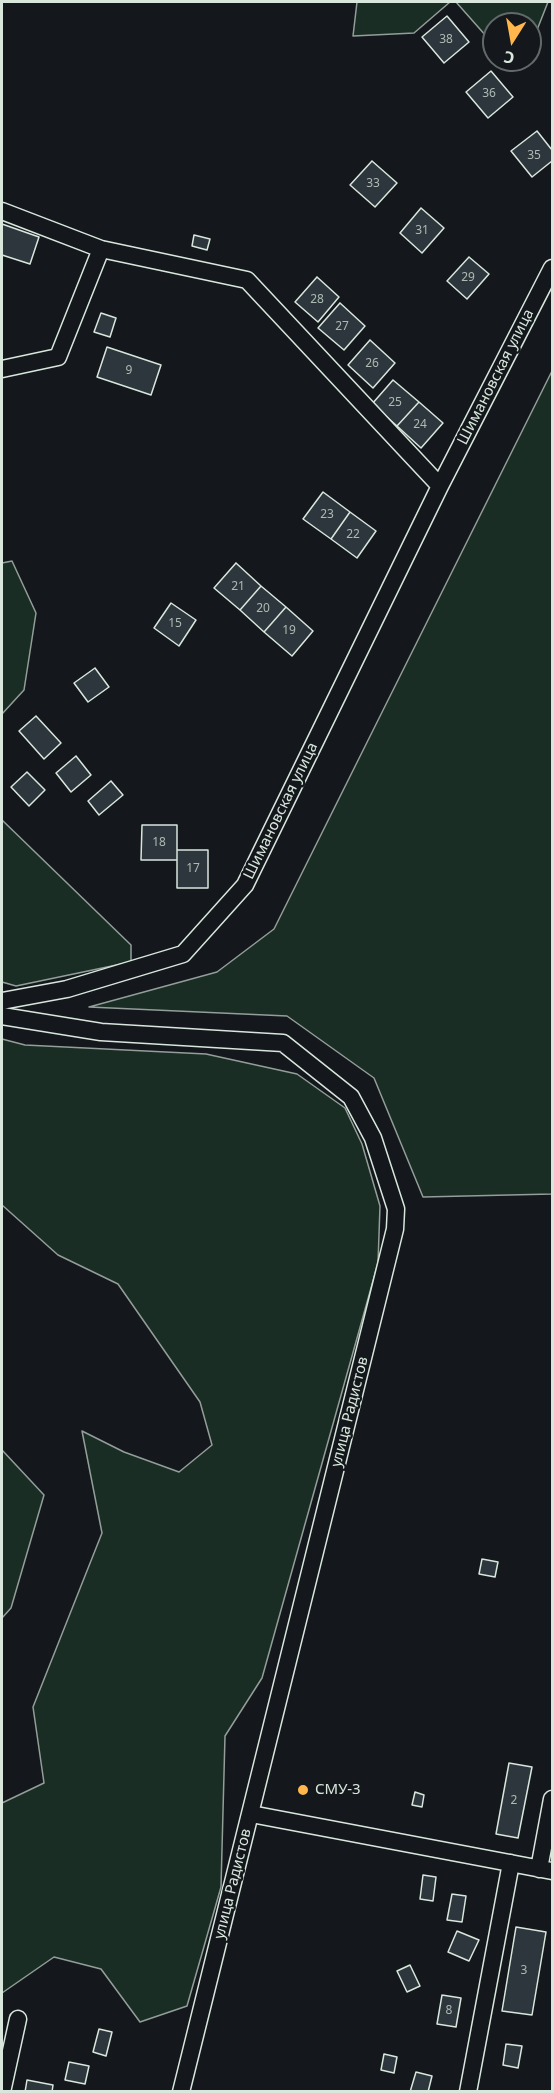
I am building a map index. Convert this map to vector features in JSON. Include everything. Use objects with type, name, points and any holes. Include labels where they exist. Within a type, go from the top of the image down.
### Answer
[{"type":"street","points":[[2,211],[101,249],[248,280],[440,486]]},
{"type":"street","points":[[2,369],[58,357],[101,249]]},
{"type":"street","name":"Шимановская улица","points":[[2,1001],[67,989],[183,954],[245,885],[440,486],[552,268]]},
{"type":"street","name":"улица Радистов","points":[[2,1016],[101,1032],[283,1042],[351,1097],[373,1138],[396,1209],[395,1229],[181,2091]]},
{"type":"street","points":[[251,1814],[546,1870],[552,1799]]},
{"type":"street","points":[[468,2091],[511,1863]]},
{"type":"street","points":[[2,2091],[18,2019]]},
{"type":"green space","points":[[357,2],[450,2],[414,33],[353,36]]},
{"type":"green space","points":[[456,2],[548,2],[542,17],[542,12],[482,12],[482,31]]},
{"type":"green space","points":[[552,371],[552,1194],[423,1197],[374,1078],[287,1016],[89,1007],[217,972],[274,929]]},
{"type":"green space","points":[[12,561],[36,613],[24,690],[2,714],[2,563]]},
{"type":"green space","points":[[2,820],[131,945],[131,962],[16,986],[2,982]]},
{"type":"green space","points":[[2,1039],[25,1045],[206,1054],[297,1074],[345,1108],[362,1144],[380,1206],[378,1263],[262,1678],[225,1736],[221,1887],[187,2006],[140,2022],[101,1969],[54,1957],[2,1993],[2,1803],[44,1783],[33,1707],[102,1533],[82,1431],[124,1452],[179,1472],[212,1445],[200,1402],[118,1284],[58,1255],[2,1205]]},
{"type":"green space","points":[[2,1450],[44,1495],[11,1608],[2,1618]]},
{"type":"building","points":[[447,16],[469,42],[444,63],[422,37]]},
{"type":"building","points":[[492,72],[513,97],[488,118],[466,92]]},
{"type":"building","points":[[537,131],[552,150],[552,161],[532,177],[511,151]]},
{"type":"building","points":[[372,161],[397,183],[375,207],[350,185]]},
{"type":"building","points":[[421,208],[444,228],[422,253],[400,233]]},
{"type":"building","points":[[2,224],[39,237],[30,264],[2,255]]},
{"type":"building","points":[[194,235],[210,239],[207,250],[192,246]]},
{"type":"building","points":[[469,257],[489,274],[467,299],[447,281]]},
{"type":"building","points":[[317,277],[339,297],[318,322],[295,302]]},
{"type":"building","points":[[340,303],[365,326],[344,350],[318,328]]},
{"type":"building","points":[[101,313],[116,318],[110,337],[94,332]]},
{"type":"building","points":[[370,340],[395,363],[373,388],[348,365]]},
{"type":"building","points":[[107,347],[161,365],[151,395],[97,377]]},
{"type":"building","points":[[393,380],[419,402],[397,426],[372,404]]},
{"type":"building","points":[[419,402],[443,423],[421,448],[397,426]]},
{"type":"building","points":[[323,492],[350,512],[331,539],[303,519]]},
{"type":"building","points":[[350,512],[376,531],[357,558],[331,539]]},
{"type":"building","points":[[236,563],[261,586],[240,610],[214,588]]},
{"type":"building","points":[[261,586],[286,607],[264,632],[240,610]]},
{"type":"building","points":[[171,603],[196,620],[179,646],[154,628]]},
{"type":"building","points":[[286,607],[313,631],[292,656],[264,632]]},
{"type":"building","points":[[95,668],[109,687],[88,702],[74,683]]},
{"type":"building","points":[[36,716],[61,743],[44,759],[19,731]]},
{"type":"building","points":[[76,756],[91,775],[71,792],[56,773]]},
{"type":"building","points":[[27,772],[45,790],[29,806],[11,787]]},
{"type":"building","points":[[111,781],[123,795],[99,815],[88,801]]},
{"type":"building","points":[[142,825],[177,825],[177,860],[141,860]]},
{"type":"building","points":[[177,850],[208,850],[208,888],[177,888]]},
{"type":"building","points":[[482,1559],[498,1562],[495,1577],[479,1574]]},
{"type":"building","points":[[509,1763],[532,1767],[518,1838],[496,1834]]},
{"type":"building","points":[[415,1792],[424,1795],[422,1807],[412,1805]]},
{"type":"building","points":[[423,1875],[436,1877],[433,1901],[420,1899]]},
{"type":"building","points":[[452,1894],[466,1896],[462,1922],[447,1920]]},
{"type":"building","points":[[516,1927],[546,1932],[532,2015],[502,2011]]},
{"type":"building","points":[[457,1931],[479,1940],[469,1961],[448,1952]]},
{"type":"building","points":[[410,1965],[420,1986],[407,1992],[397,1971]]},
{"type":"building","points":[[442,1995],[461,1998],[456,2027],[437,2024]]},
{"type":"building","points":[[99,2029],[112,2032],[106,2056],[93,2052]]},
{"type":"building","points":[[506,2044],[522,2046],[518,2068],[503,2065]]},
{"type":"building","points":[[384,2054],[397,2057],[394,2073],[381,2070]]},
{"type":"building","points":[[69,2062],[89,2066],[85,2084],[65,2080]]},
{"type":"building","points":[[416,2072],[432,2076],[428,2092],[410,2092]]},
{"type":"building","points":[[27,2080],[53,2085],[52,2092],[25,2092]]},
{"type":"place","name":"СМУ-3","points":[[303,1790]]}]
